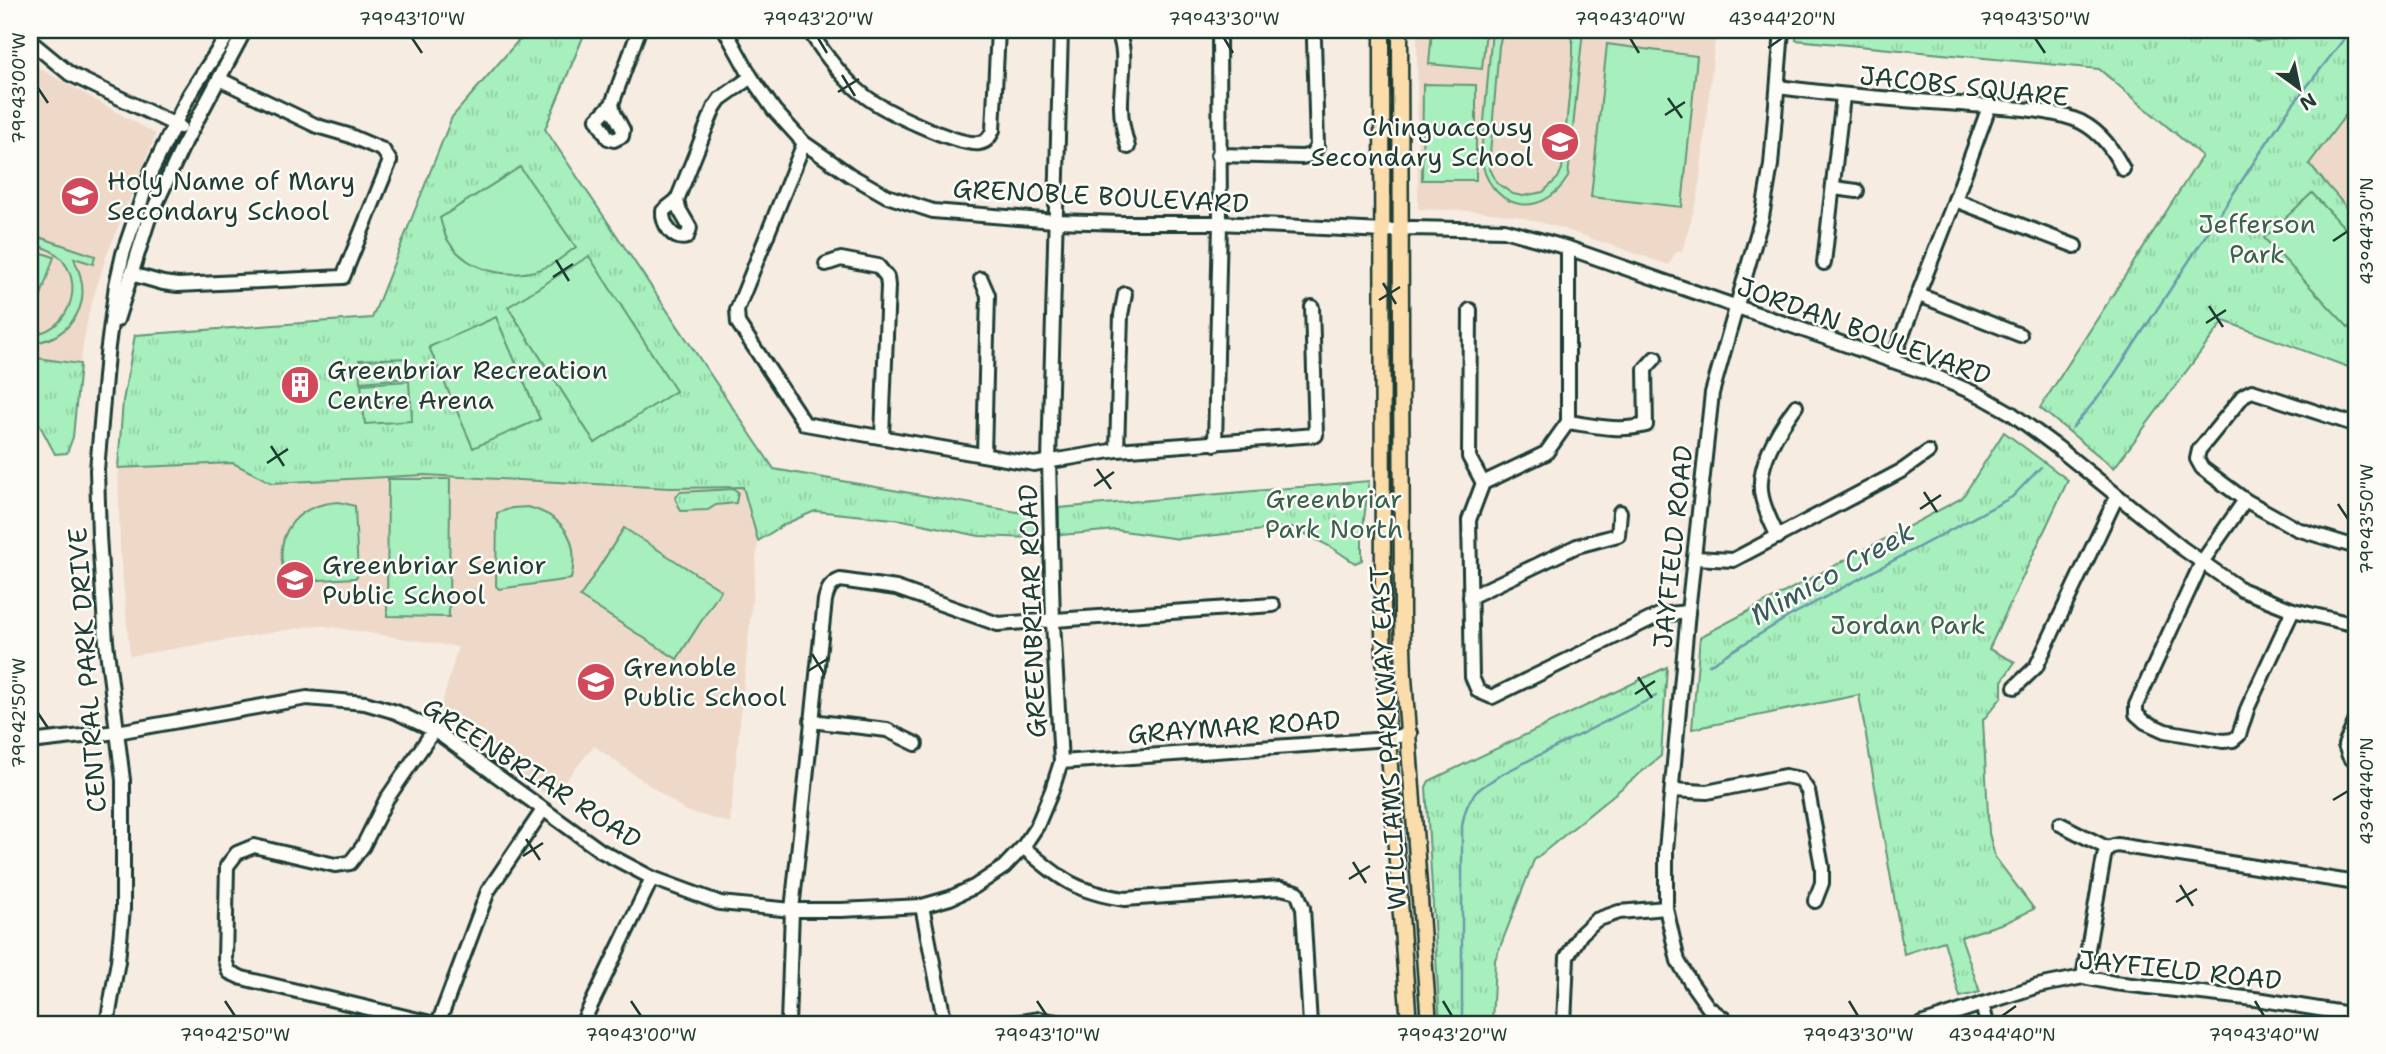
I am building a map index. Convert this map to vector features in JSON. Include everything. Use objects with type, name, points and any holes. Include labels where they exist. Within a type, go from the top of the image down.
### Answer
[{"type":"main road","name":"WILLIAMS PARKWAY EAST","points":[[1382,30],[1383,633],[1409,1024]]},
{"type":"main road","name":"WILLIAMS PARKWAY EAST","points":[[1400,30],[1402,615],[1429,1024]]},
{"type":"street","name":"CENTRAL PARK DRIVE","points":[[107,1024],[118,961],[123,909],[123,780],[106,642],[97,483],[99,421],[107,354],[123,254],[151,173],[173,124],[231,30]]},
{"type":"street","name":"CENTRAL PARK DRIVE","points":[[107,354],[148,221],[190,132],[245,30]]},
{"type":"street","points":[[612,104],[639,30]]},
{"type":"street","name":"GRENOBLE BOULEVARD","points":[[725,30],[751,77],[774,110],[804,143],[850,175],[887,195],[933,211],[1055,221],[1220,223],[1384,231]]},
{"type":"street","points":[[809,30],[834,66],[864,95],[899,117],[965,142],[980,144],[990,138],[993,130],[998,30]]},
{"type":"street","points":[[1043,30],[1060,31]]},
{"type":"street","points":[[1115,30],[1123,44],[1121,106],[1122,125],[1128,147]]},
{"type":"street","name":"JAYFIELD ROAD","points":[[1731,1024],[1708,1007],[1678,961],[1666,908],[1666,850],[1712,393],[1762,217],[1771,165],[1782,30]]},
{"type":"street","name":"GREENBRIAR ROAD","points":[[30,742],[117,732],[307,698],[365,703],[396,712],[434,730],[601,851],[652,878],[720,903],[792,910],[922,906],[974,887],[1004,867],[1023,848],[1046,806],[1060,762],[1049,461],[1060,31]]},
{"type":"street","points":[[1215,444],[1220,223],[1219,34]]},
{"type":"street","points":[[1218,155],[1311,155],[1317,147],[1314,40]]},
{"type":"street","points":[[30,41],[70,74],[190,132]]},
{"type":"street","points":[[677,200],[719,99],[751,77]]},
{"type":"street","points":[[131,274],[163,284],[178,285],[343,277],[390,161],[383,150],[348,135],[317,126],[219,79]]},
{"type":"street","name":"JACOBS SQUARE","points":[[1778,87],[1843,96],[2048,113],[2071,118],[2105,140],[2123,169]]},
{"type":"street","points":[[1824,262],[1843,96]]},
{"type":"street","points":[[1892,360],[1989,107]]},
{"type":"street","points":[[804,143],[737,310],[738,323],[805,424],[1034,464],[1117,450],[1316,435],[1312,307]]},
{"type":"street","points":[[1834,188],[1857,191]]},
{"type":"street","points":[[1955,200],[2076,246]]},
{"type":"street","name":"JORDAN BOULEVARD","points":[[1384,231],[1412,228],[1504,230],[1568,248],[1892,360],[1959,386],[2011,413],[2202,562],[2242,590],[2293,610],[2356,625]]},
{"type":"street","points":[[1568,248],[1568,422],[1546,453],[1483,483],[1469,520],[1472,677],[1478,691],[1492,697],[1659,615],[1688,612]]},
{"type":"street","points":[[826,264],[841,259],[878,266],[887,277],[882,436]]},
{"type":"street","points":[[981,279],[988,295],[984,455]]},
{"type":"street","points":[[1117,450],[1121,315],[1125,293]]},
{"type":"street","points":[[1919,295],[2020,335]]},
{"type":"street","points":[[1470,310],[1469,457],[1474,471],[1483,483]]},
{"type":"street","points":[[1568,422],[1628,429],[1646,425],[1645,369],[1655,358]]},
{"type":"street","points":[[2356,425],[2252,391],[2244,394],[2199,450],[2197,459],[2202,468],[2245,500],[2297,529],[2356,547]]},
{"type":"street","points":[[1778,537],[1761,494],[1761,478],[1764,465],[1784,423],[1796,406]]},
{"type":"street","points":[[1694,558],[1733,560],[1903,470],[1928,452]]},
{"type":"street","points":[[2015,687],[2036,667],[2117,496]]},
{"type":"street","points":[[2245,500],[2202,562],[2136,705],[2136,713],[2145,722],[2165,731],[2223,741],[2233,740],[2239,735],[2248,707],[2293,610]]},
{"type":"street","points":[[1470,597],[1577,546],[1618,535],[1619,512]]},
{"type":"street","points":[[788,1024],[792,910],[811,721],[825,600],[833,583],[840,580],[896,588],[998,624],[1273,605]]},
{"type":"street","points":[[2356,720],[2345,745],[2349,756],[2356,763]]},
{"type":"street","points":[[811,721],[887,730],[916,744]]},
{"type":"street","points":[[434,730],[386,800],[363,846],[350,863],[335,865],[254,846],[237,853],[227,866],[225,960],[229,972],[242,978],[437,1024],[488,891],[543,810]]},
{"type":"street","name":"GRAYMAR ROAD","points":[[1060,762],[1388,738],[1410,733]]},
{"type":"street","points":[[1672,790],[1707,792],[1785,776],[1800,779],[1808,791],[1822,867],[1822,883],[1815,901]]},
{"type":"street","points":[[2060,824],[2108,848],[2117,845],[2356,883]]},
{"type":"street","points":[[1023,848],[1066,881],[1081,890],[1100,896],[1125,900],[1281,888],[1297,892],[1303,908],[1310,1024]]},
{"type":"street","points":[[2083,977],[2104,857],[2108,848]]},
{"type":"street","points":[[582,1024],[652,878]]},
{"type":"street","points":[[922,906],[945,1024]]},
{"type":"street","points":[[1564,1024],[1567,957],[1581,934],[1596,920],[1619,912],[1666,908]]},
{"type":"street","name":"JAYFIELD ROAD","points":[[1921,1024],[2038,986],[2083,977],[2263,1000],[2352,1018]]},
{"type":"street","points":[[1982,1004],[1987,1024]]},
{"type":"street","points":[[1007,1024],[1040,1019],[1069,1024]]},
{"type":"shaded area","name":"Chinguacousy Secondary School","points":[[1417,30],[1716,30],[1698,196],[1682,251],[1675,253],[1669,265],[1558,227],[1516,216],[1418,209]]},
{"type":"shaded area","name":"Holy Name of Mary Secondary School","points":[[30,59],[39,68],[156,134],[106,257],[89,312],[80,364],[30,357]]},
{"type":"shaded area","points":[[2356,101],[2356,218],[2309,164]]},
{"type":"shaded area","points":[[233,463],[272,483],[424,475],[670,488],[743,487],[758,541],[730,823],[686,811],[594,746],[551,798],[438,717],[458,647],[318,625],[130,656],[120,550],[118,468]]},
{"type":"green space","points":[[531,30],[586,30],[545,129],[774,469],[1035,515],[1034,538],[979,536],[903,520],[815,511],[785,524],[758,541],[743,487],[670,488],[424,475],[272,483],[233,463],[118,468],[123,401],[135,335],[372,318],[452,117],[517,42]]},
{"type":"green space","points":[[1432,30],[1486,30],[1482,69],[1429,64]]},
{"type":"green space","points":[[1492,30],[1503,30],[1499,46],[1489,167],[1497,183],[1513,194],[1523,196],[1543,192],[1558,178],[1562,169],[1573,54],[1573,43],[1568,30],[1583,30],[1568,177],[1556,191],[1543,200],[1530,204],[1516,203],[1504,198],[1493,188],[1485,174],[1481,156]]},
{"type":"green space","name":"Jefferson Park","points":[[1797,30],[2235,30],[2257,41],[2305,36],[2310,30],[2356,30],[2356,101],[2309,164],[2356,218],[2356,370],[2224,321],[2114,468],[2040,408],[2202,156],[2099,69],[1796,40]]},
{"type":"green space","points":[[1607,44],[1697,56],[1682,207],[1591,197]]},
{"type":"green space","points":[[1423,84],[1476,85],[1476,180],[1422,180]]},
{"type":"green space","points":[[520,167],[576,247],[554,263],[526,273],[511,274],[481,268],[456,251],[447,239],[440,218]]},
{"type":"green space","points":[[2312,193],[2356,240],[2356,321],[2349,328],[2264,238]]},
{"type":"green space","points":[[30,234],[95,256],[93,264],[74,258],[82,291],[81,303],[71,323],[53,337],[30,343],[30,334],[43,332],[62,318],[72,296],[72,284],[69,272],[60,257],[30,243]]},
{"type":"green space","points":[[30,249],[54,257],[30,328]]},
{"type":"green space","points":[[589,256],[676,391],[595,443],[508,307]]},
{"type":"green space","points":[[496,317],[540,419],[473,448],[429,347]]},
{"type":"green space","points":[[30,357],[80,364],[73,437],[67,453],[55,454],[30,407]]},
{"type":"green space","points":[[408,358],[409,378],[360,382],[359,360]]},
{"type":"green space","points":[[409,381],[410,399],[363,403],[361,384]]},
{"type":"green space","points":[[411,401],[412,421],[365,424],[363,405]]},
{"type":"green space","name":"Jordan Park","points":[[2004,432],[2068,480],[1989,649],[2015,662],[2002,681],[2002,697],[1983,720],[1989,833],[1995,857],[2034,909],[2007,922],[1961,937],[1980,992],[1960,997],[1944,941],[1904,954],[1859,695],[1692,729],[1700,637],[1962,498]]},
{"type":"green space","points":[[388,479],[450,479],[449,617],[387,616]]},
{"type":"green space","name":"Greenbriar Park North","points":[[1369,481],[1362,534],[1362,560],[1355,563],[1292,527],[1179,539],[1116,530],[1061,535],[1059,532],[1059,508]]},
{"type":"green space","points":[[734,489],[738,492],[736,503],[716,505],[708,510],[681,511],[675,498],[680,492]]},
{"type":"green space","points":[[339,502],[355,506],[358,575],[355,578],[287,582],[282,551],[289,527],[309,510],[323,504]]},
{"type":"green space","points":[[528,507],[552,517],[567,532],[573,553],[571,579],[499,589],[496,586],[497,513]]},
{"type":"green space","points":[[624,528],[721,590],[677,659],[580,597]]},
{"type":"green space","points":[[1667,667],[1661,756],[1534,860],[1495,960],[1492,1024],[1440,1024],[1426,787],[1429,781]]},
{"type":"waterway","name":"Mimico Creek","points":[[2073,427],[2104,390],[2287,112],[2351,30]]},
{"type":"waterway","name":"Mimico Creek","points":[[1709,665],[1788,617],[2012,497],[2041,467]]},
{"type":"waterway","name":"Mimico Creek","points":[[1462,1024],[1462,826],[1471,799],[1482,787],[1506,772],[1656,696]]},
{"type":"place","name":"Chinguacousy Secondary School","points":[[1560,142]]},
{"type":"place","name":"Holy Name of Mary Secondary School","points":[[80,196]]},
{"type":"place","name":"Greenbriar Recreation Centre Arena","points":[[300,385]]},
{"type":"place","name":"Greenbriar Senior Public School","points":[[295,580]]},
{"type":"place","name":"Grenoble Public School","points":[[596,682]]}]
